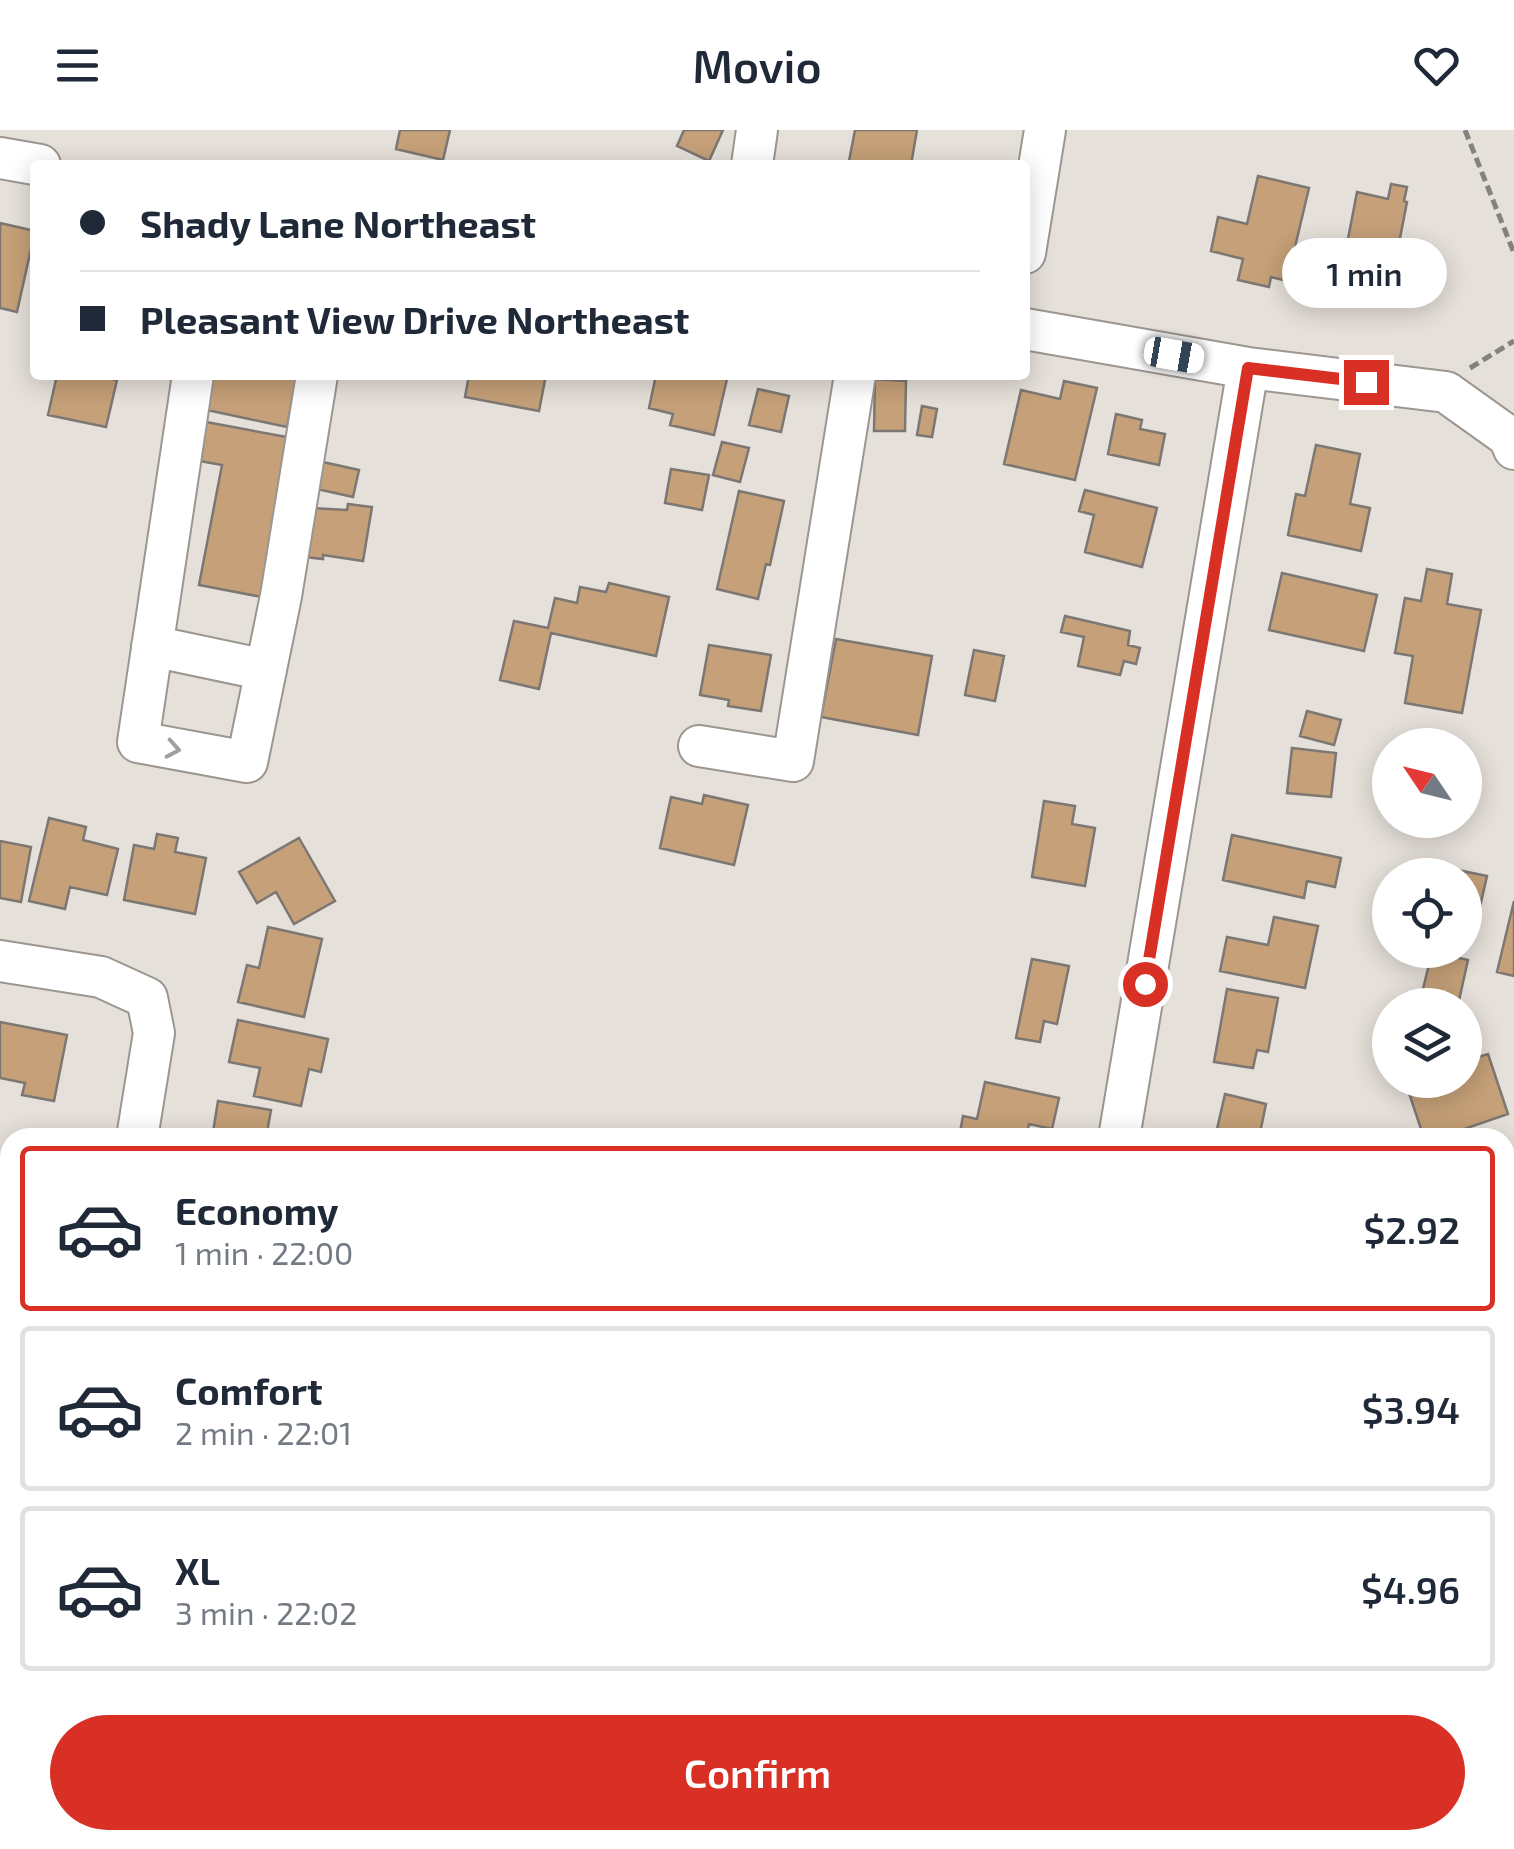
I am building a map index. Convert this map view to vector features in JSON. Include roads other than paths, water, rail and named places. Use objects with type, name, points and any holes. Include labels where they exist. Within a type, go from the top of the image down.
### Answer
[{"type":"street","points":[[753,160],[757,130]]},
{"type":"street","points":[[1030,224],[1046,130]]},
{"type":"street","points":[[0,158],[30,163]]},
{"type":"street","points":[[1030,330],[1248,368],[1446,392],[1510,437],[1514,449]]},
{"type":"street","points":[[1121,1128],[1248,368]]},
{"type":"street","points":[[192,380],[138,742],[247,762],[281,596],[315,380]]},
{"type":"street","points":[[699,746],[793,761],[854,380]]},
{"type":"street","points":[[152,646],[266,670]]},
{"type":"street","points":[[0,962],[100,977],[146,998],[154,1033],[139,1128]]}]
